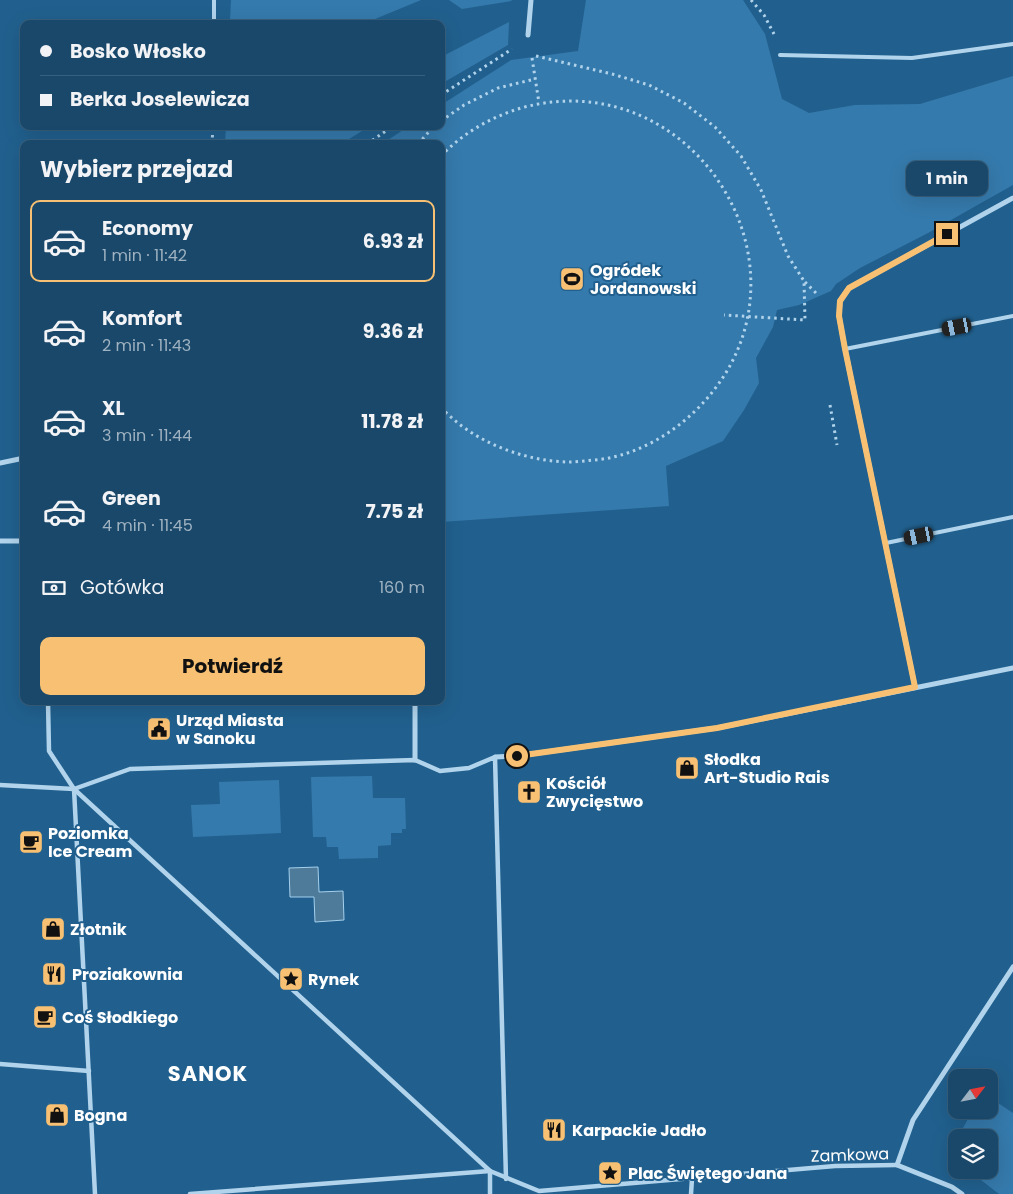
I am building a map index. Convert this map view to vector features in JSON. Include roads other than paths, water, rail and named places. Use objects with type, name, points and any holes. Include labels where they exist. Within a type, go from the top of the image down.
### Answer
[{"type":"street","points":[[528,35],[531,0]]},
{"type":"street","points":[[915,687],[845,349],[839,316],[840,301],[849,288],[1013,198]]},
{"type":"street","points":[[0,462],[20,459]]},
{"type":"street","points":[[0,541],[20,541]]},
{"type":"street","points":[[0,785],[74,789],[130,769],[415,760],[440,771],[469,768],[495,758],[717,728],[1013,668]]},
{"type":"street","points":[[48,705],[49,751],[74,789],[490,1171],[506,1179],[495,758]]},
{"type":"street","points":[[415,705],[415,760]]},
{"type":"street","points":[[74,789],[94,1194]]},
{"type":"street","name":"Zamkowa","points":[[897,1165],[913,1120],[1013,967]]},
{"type":"street","points":[[0,1064],[88,1071]]},
{"type":"street","name":"Zamkowa","points":[[506,1179],[539,1191],[835,1166],[897,1165],[952,1187],[962,1194]]},
{"type":"street","points":[[190,1194],[490,1171]]},
{"type":"street","points":[[490,1171],[490,1194]]},
{"type":"street","points":[[692,1179],[692,1194]]},
{"type":"lane","points":[[214,0],[214,20]]},
{"type":"lane","points":[[780,55],[912,58],[1013,44]]},
{"type":"lane","points":[[845,349],[1013,316]]},
{"type":"lane","points":[[886,543],[1013,518]]},
{"type":"place","name":"Ogródek Jordanowski","points":[[572,279]]},
{"type":"place","name":"Urząd Miasta w Sanoku","points":[[159,729]]},
{"type":"place","name":"Słodka Art-Studio Rais","points":[[687,768]]},
{"type":"place","name":"Kościół Zwycięstwo","points":[[529,792]]},
{"type":"place","name":"Poziomka Ice Cream","points":[[31,842]]},
{"type":"place","name":"Złotnik","points":[[53,929]]},
{"type":"place","name":"Proziakownia","points":[[54,974]]},
{"type":"place","name":"Rynek","points":[[291,979]]},
{"type":"place","name":"Coś Słodkiego","points":[[45,1017]]},
{"type":"place","name":"Bogna","points":[[57,1115]]},
{"type":"place","name":"Karpackie Jadło","points":[[554,1130]]},
{"type":"place","name":"Plac Świętego Jana","points":[[610,1173]]},
{"type":"district","name":"SANOK","points":[[208,1073]]}]
